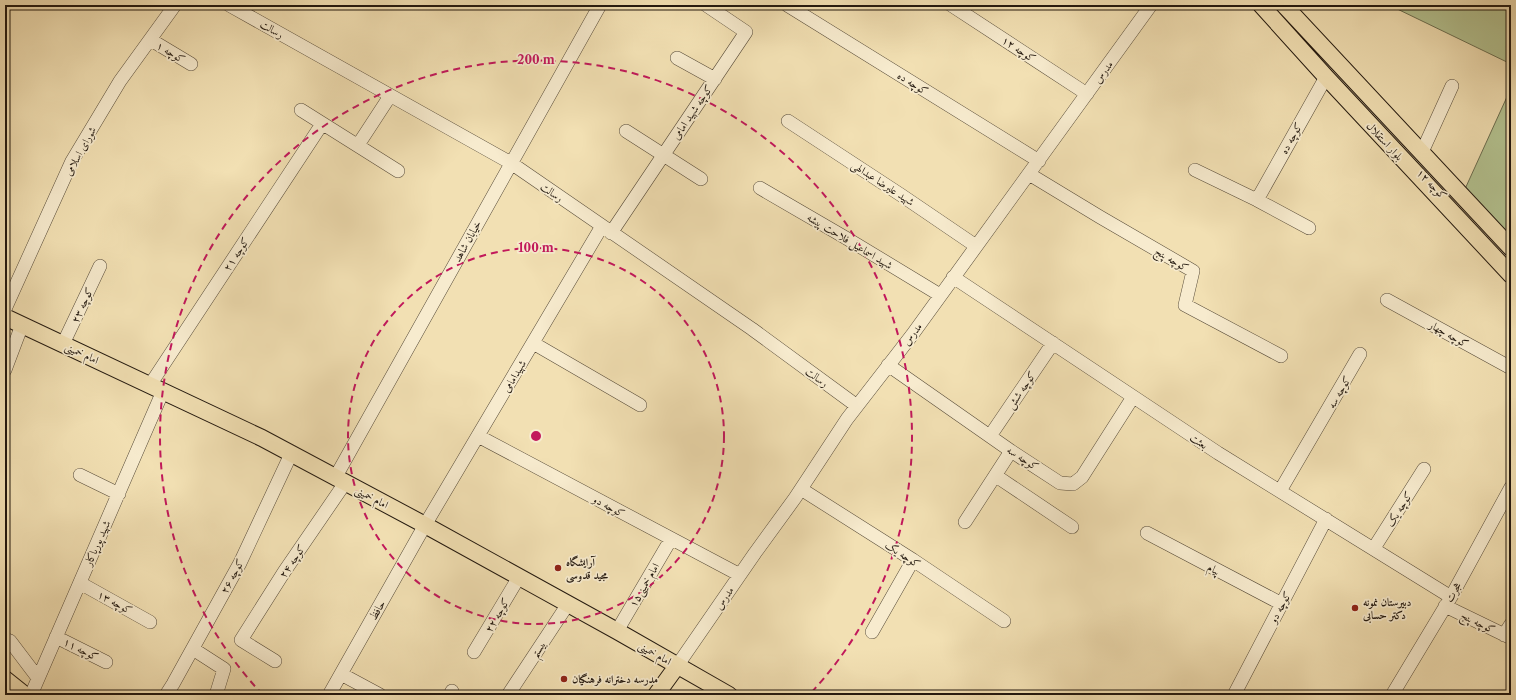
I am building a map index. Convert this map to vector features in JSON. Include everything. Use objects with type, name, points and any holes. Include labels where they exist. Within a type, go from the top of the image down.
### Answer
[{"type":"main road","name":"بلوار استقلال","points":[[1261,5],[1326,77],[1511,275]]},
{"type":"main road","name":"بلوار استقلال","points":[[1284,5],[1511,248]]},
{"type":"main road","name":"امام خمینی","points":[[5,317],[157,388],[291,454],[425,525],[729,695]]},
{"type":"main road","points":[[656,695],[678,666]]},
{"type":"main road","points":[[5,680],[26,695]]},
{"type":"street","name":"شورای اسلامی","points":[[5,309],[72,161],[120,81],[151,40],[174,5]]},
{"type":"street","name":"رسالت","points":[[229,5],[511,163],[752,329],[857,406]]},
{"type":"street","name":"خیابان شاهد","points":[[340,480],[511,163],[600,5]]},
{"type":"street","name":"کوچه شهید امامی","points":[[607,230],[663,156],[746,32],[706,5]]},
{"type":"street","name":"کوچه ده","points":[[787,5],[1039,161]]},
{"type":"street","name":"کوچه ۱۲","points":[[951,5],[1087,94]]},
{"type":"street","name":"مدرس","points":[[678,666],[857,406],[1039,161],[1146,7]]},
{"type":"street","name":"کوچه ۱۲","points":[[1287,33],[1511,266]]},
{"type":"street","name":"کوچه ۱","points":[[151,40],[191,64]]},
{"type":"street","points":[[677,58],[715,79]]},
{"type":"street","name":"کوچه ده","points":[[1257,200],[1326,77]]},
{"type":"street","points":[[1422,152],[1452,86]]},
{"type":"street","points":[[358,145],[390,96]]},
{"type":"street","points":[[301,110],[398,171]]},
{"type":"street","name":"شهید علیرضا عبدالهی","points":[[788,121],[976,246]]},
{"type":"street","name":"کوچه ۲۱","points":[[157,388],[322,124]]},
{"type":"street","points":[[626,131],[701,179]]},
{"type":"street","points":[[1195,170],[1257,200],[1309,228]]},
{"type":"street","name":"کوچه پنج","points":[[1029,174],[1193,271],[1185,305],[1281,356]]},
{"type":"street","name":"شهید اسماعیل فلاحت پیشه","points":[[760,188],[940,295]]},
{"type":"street","name":"شهیدامامی","points":[[425,525],[533,344],[607,230]]},
{"type":"street","name":"کوچه ۲۳","points":[[63,344],[100,266]]},
{"type":"street","name":"بعثت","points":[[953,277],[1218,453],[1374,548],[1448,602]]},
{"type":"street","name":"کوچه چهار","points":[[1387,300],[1511,368]]},
{"type":"street","points":[[5,370],[22,325]]},
{"type":"street","name":"کوچه شش","points":[[990,436],[1053,343]]},
{"type":"street","points":[[533,344],[640,406]]},
{"type":"street","name":"کوچه سه","points":[[1280,491],[1360,354]]},
{"type":"street","name":"کوچه سه","points":[[888,365],[1011,451],[1060,483],[1073,484],[1082,477],[1133,397]]},
{"type":"street","name":"شهید پورپاکار","points":[[31,695],[119,494],[157,388]]},
{"type":"street","name":"کوچه دو","points":[[478,436],[740,575]]},
{"type":"street","points":[[965,522],[1011,451]]},
{"type":"street","name":"کوچه ۲۶","points":[[166,695],[240,563],[291,454]]},
{"type":"street","name":"کوچه یک","points":[[1374,548],[1424,469]]},
{"type":"street","points":[[80,475],[119,494]]},
{"type":"street","points":[[996,476],[1072,527]]},
{"type":"street","name":"کوچه ۲۴","points":[[275,661],[241,640],[340,480]]},
{"type":"street","name":"هجرت","points":[[1392,695],[1448,602],[1511,487]]},
{"type":"street","name":"کوچه یک","points":[[801,489],[913,560],[1004,621]]},
{"type":"street","name":"کوچه دو","points":[[1234,695],[1326,519]]},
{"type":"street","name":"حافظ","points":[[328,695],[425,525]]},
{"type":"street","name":"پیام","points":[[1147,534],[1282,604]]},
{"type":"street","name":"امام خمینی۱۵","points":[[617,631],[671,539]]},
{"type":"street","points":[[872,632],[913,560]]},
{"type":"street","name":"کوچه ۲۲","points":[[474,652],[519,577]]},
{"type":"street","name":"کوچه ۱۳","points":[[80,584],[150,622]]},
{"type":"street","name":"کوچه پنج","points":[[1448,602],[1509,632]]},
{"type":"street","name":"بیستم","points":[[508,695],[568,604]]},
{"type":"street","name":"کوچه ۱۱","points":[[56,637],[106,662]]},
{"type":"street","points":[[8,640],[38,678]]},
{"type":"street","points":[[193,649],[224,669],[216,695]]},
{"type":"street","points":[[340,674],[380,695]]},
{"type":"green space","points":[[1389,5],[1511,5],[1511,64]]},
{"type":"green space","points":[[1511,88],[1511,238],[1465,189]]},
{"type":"place","name":"آرایشگاه مجید قدوسی","points":[[558,568]]},
{"type":"place","name":"دبیرستان نمونه دکتر حسابی","points":[[1355,608]]},
{"type":"place","name":"مدرسه دخترانه فرهنگیان","points":[[564,679]]}]
